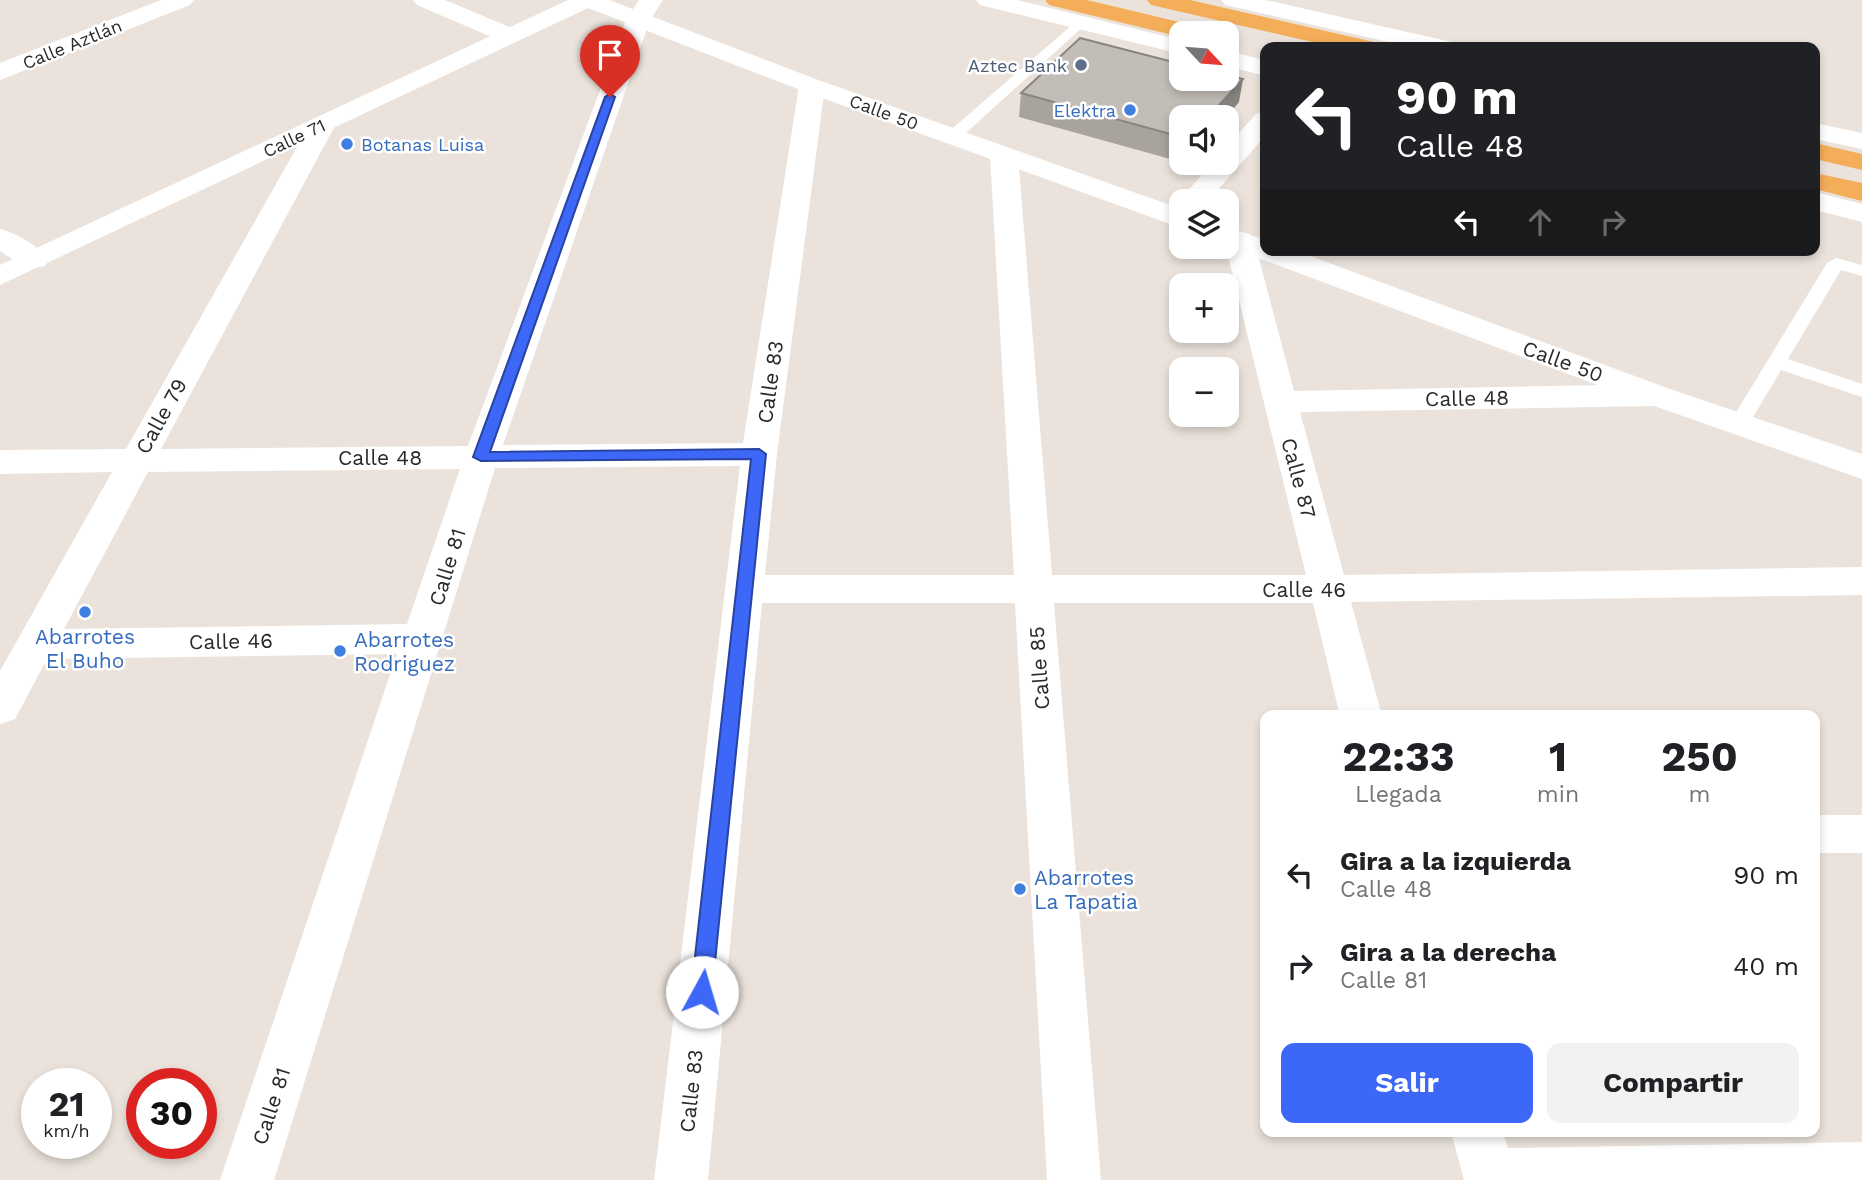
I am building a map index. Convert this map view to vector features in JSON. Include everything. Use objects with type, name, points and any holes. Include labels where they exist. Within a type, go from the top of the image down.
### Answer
[{"type":"highway","points":[[1057,0],[1169,27]]},
{"type":"highway","points":[[1159,0],[1343,42]]},
{"type":"highway","points":[[1239,44],[1260,49]]},
{"type":"highway","points":[[1820,152],[1862,162]]},
{"type":"highway","points":[[1820,182],[1862,192]]},
{"type":"street","name":"Calle Aztlán","points":[[0,72],[182,0]]},
{"type":"street","points":[[425,0],[510,36]]},
{"type":"street","name":"Calle 71","points":[[0,276],[587,0]]},
{"type":"street","name":"Calle 50","points":[[587,0],[644,10],[812,86],[1004,156],[1169,209]]},
{"type":"street","points":[[988,0],[1169,44]]},
{"type":"street","points":[[1233,0],[1421,42]]},
{"type":"street","name":"Calle 81","points":[[247,1180],[481,457],[644,10]]},
{"type":"street","points":[[1239,61],[1260,67]]},
{"type":"street","name":"Calle 83","points":[[681,1180],[759,454],[812,86]]},
{"type":"street","name":"Calle 79","points":[[0,708],[323,124]]},
{"type":"street","points":[[1204,189],[1260,126]]},
{"type":"street","points":[[1820,132],[1862,141]]},
{"type":"street","name":"Calle 85","points":[[1004,156],[1074,1180]]},
{"type":"street","points":[[1820,202],[1862,213]]},
{"type":"street","points":[[0,238],[34,260]]},
{"type":"street","name":"Calle 87","points":[[1249,244],[1279,402],[1359,710]]},
{"type":"street","name":"Calle 50","points":[[1281,256],[1654,394],[1862,467]]},
{"type":"street","name":"Calle 48","points":[[1279,402],[1654,394]]},
{"type":"street","name":"Calle 48","points":[[0,462],[138,458],[759,454]]},
{"type":"street","name":"Calle 46","points":[[746,589],[1328,589],[1862,581]]},
{"type":"street","name":"Calle 46","points":[[37,644],[424,639]]},
{"type":"street","points":[[1820,834],[1862,834]]},
{"type":"street","points":[[1486,1162],[1862,1168]]},
{"type":"lane","points":[[952,137],[1080,22]]},
{"type":"lane","points":[[1740,424],[1836,263],[1862,271]]},
{"type":"lane","points":[[1777,362],[1862,391]]},
{"type":"building","points":[[1080,38],[1169,61],[1169,91],[1232,91],[1219,105],[1169,105],[1169,134],[1021,93]]},
{"type":"place","name":"Aztec Bank","points":[[1081,65]]},
{"type":"place","name":"Elektra","points":[[1130,110]]},
{"type":"place","name":"Botanas Luisa","points":[[347,144]]},
{"type":"place","name":"Abarrotes El Buho","points":[[85,612]]},
{"type":"place","name":"Abarrotes Rodriguez","points":[[340,651]]},
{"type":"place","name":"Abarrotes La Tapatia","points":[[1020,889]]},
{"type":"route","points":[[610,97],[481,457],[759,454],[702,992]]}]
